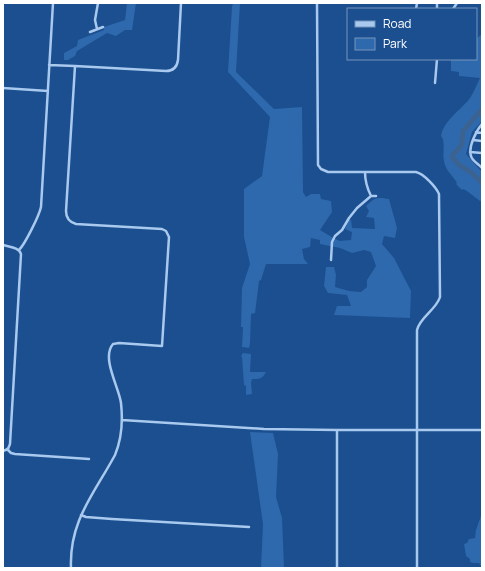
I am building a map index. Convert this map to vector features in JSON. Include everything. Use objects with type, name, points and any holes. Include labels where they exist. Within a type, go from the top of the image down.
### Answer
[{"type":"street","points":[[19,250],[24,245],[41,210],[53,3]]},
{"type":"street","points":[[97,29],[95,22],[98,3]]},
{"type":"street","points":[[50,65],[166,71],[172,70],[177,65],[178,60],[181,3]]},
{"type":"street","points":[[317,3],[318,164],[321,169],[328,172],[418,172],[437,190],[439,194],[440,297],[417,329],[418,568]]},
{"type":"street","points":[[90,32],[102,27]]},
{"type":"street","points":[[435,83],[437,60]]},
{"type":"street","points":[[71,568],[71,554],[77,524],[88,501],[111,463],[117,450],[120,436],[122,420],[120,398],[110,365],[109,357],[111,347],[116,343],[162,346],[168,235],[164,230],[159,228],[76,224],[67,218],[66,210],[75,66]]},
{"type":"street","points":[[3,88],[48,91]]},
{"type":"street","points":[[482,124],[476,132],[470,152],[471,158],[482,168]]},
{"type":"street","points":[[476,132],[482,132]]},
{"type":"street","points":[[473,140],[482,141]]},
{"type":"street","points":[[470,152],[482,153]]},
{"type":"street","points":[[477,163],[482,164]]},
{"type":"street","points":[[365,172],[366,182],[371,196]]},
{"type":"street","points":[[331,260],[333,239],[342,230],[354,211],[371,196],[376,196]]},
{"type":"street","points":[[3,245],[19,250]]},
{"type":"street","points":[[3,451],[7,449],[10,444],[21,255],[19,250]]},
{"type":"street","points":[[122,420],[257,429],[482,430]]},
{"type":"street","points":[[337,430],[337,568]]},
{"type":"street","points":[[7,449],[11,453],[15,454],[89,459]]},
{"type":"street","points":[[81,515],[106,519],[249,527]]},
{"type":"green space","points":[[127,3],[136,3],[132,30],[125,30],[116,36],[107,33],[77,51],[75,56],[68,60],[64,60],[64,53],[77,46],[78,40],[104,30],[104,27],[125,20]]},
{"type":"green space","points":[[233,3],[240,3],[236,72],[274,109],[302,107],[303,192],[306,197],[311,194],[320,194],[321,199],[331,201],[332,212],[320,230],[340,241],[351,240],[352,232],[345,229],[349,220],[351,220],[352,228],[375,229],[374,218],[366,217],[369,211],[366,206],[376,198],[389,199],[397,228],[395,238],[384,236],[382,244],[394,258],[411,291],[410,318],[334,315],[337,306],[351,306],[347,295],[328,293],[324,286],[326,267],[334,267],[336,275],[335,287],[349,291],[361,292],[367,287],[367,280],[376,266],[371,252],[364,250],[352,253],[340,248],[320,244],[320,240],[311,238],[310,247],[302,249],[304,259],[308,264],[266,264],[261,280],[259,281],[255,313],[251,314],[249,348],[242,347],[242,288],[250,264],[244,237],[244,189],[262,176],[270,117],[228,72]]},
{"type":"green space","points":[[482,34],[482,121],[472,132],[466,154],[482,172],[482,202],[466,190],[462,190],[456,184],[457,183],[445,165],[443,141],[441,136],[449,120],[470,98],[480,78],[459,76],[459,72],[451,71],[451,60],[477,60],[477,38]]},
{"type":"green space","points":[[243,353],[251,354],[250,372],[266,372],[260,378],[252,379],[252,394],[246,395],[241,356]]},
{"type":"green space","points":[[250,432],[273,433],[278,454],[276,497],[282,518],[284,568],[261,568],[263,524]]},
{"type":"green space","points":[[482,513],[482,568],[479,563],[470,562],[470,559],[466,556],[464,544],[467,543],[469,539],[475,538]]},
{"type":"waterway","points":[[482,109],[463,131],[462,144],[452,157],[459,165],[472,173],[482,183]]}]
